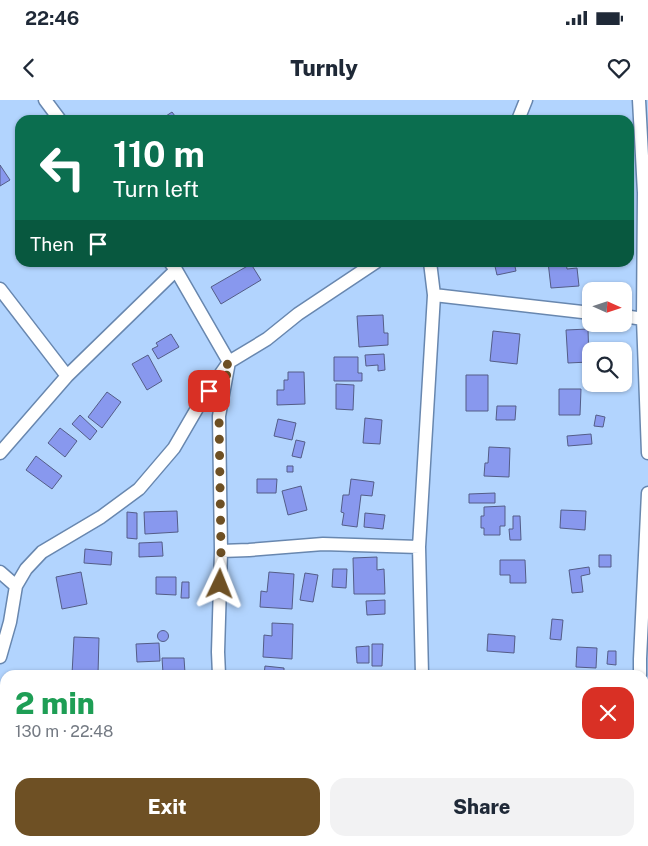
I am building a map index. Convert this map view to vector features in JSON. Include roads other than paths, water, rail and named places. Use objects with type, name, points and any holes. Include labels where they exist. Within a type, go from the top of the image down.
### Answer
[{"type":"street","points":[[45,100],[56,115]]},
{"type":"street","points":[[520,115],[526,100]]},
{"type":"street","points":[[640,100],[646,304],[643,319],[648,453]]},
{"type":"street","points":[[0,454],[68,376],[172,267]]},
{"type":"street","points":[[174,267],[229,362],[219,416],[221,551],[219,670]]},
{"type":"street","points":[[0,656],[10,622],[16,586],[26,569],[42,552],[101,517],[140,489],[174,448],[199,405],[229,362],[267,339],[298,314],[368,267]]},
{"type":"street","points":[[422,670],[419,547],[434,295],[431,267]]},
{"type":"street","points":[[0,289],[68,376]]},
{"type":"street","points":[[434,295],[582,312]]},
{"type":"street","points":[[632,317],[643,319]]},
{"type":"street","points":[[641,670],[644,656],[648,492]]},
{"type":"street","points":[[221,551],[323,544],[419,547]]},
{"type":"street","points":[[0,572],[16,586]]}]
